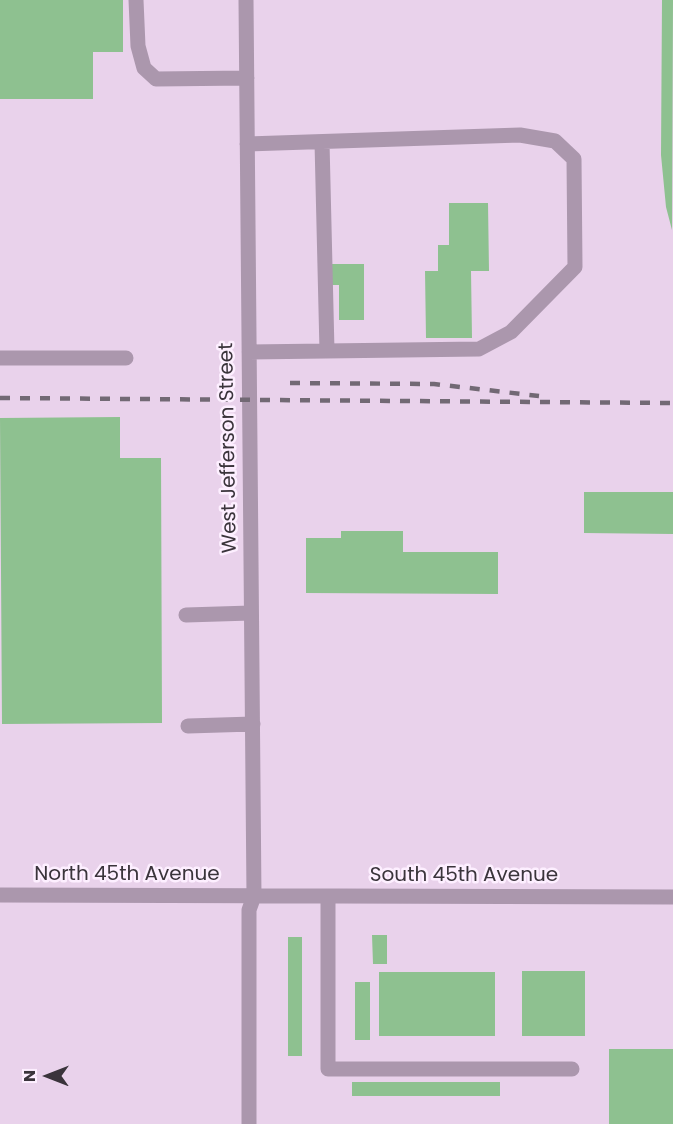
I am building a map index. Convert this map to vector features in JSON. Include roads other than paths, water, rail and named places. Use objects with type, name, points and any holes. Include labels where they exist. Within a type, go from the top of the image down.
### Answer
[{"type":"street","points":[[136,0],[138,46],[144,68],[156,79],[247,78]]},
{"type":"street","name":"West Jefferson Street","points":[[246,0],[254,896],[249,910],[249,1124]]},
{"type":"street","points":[[247,144],[520,135],[555,141],[574,159],[575,267],[511,332],[479,349],[249,352]]},
{"type":"street","points":[[322,141],[327,351]]},
{"type":"street","points":[[0,358],[126,358]]},
{"type":"street","points":[[186,615],[251,613]]},
{"type":"street","points":[[188,726],[253,724]]},
{"type":"street","name":"North 45th Avenue","points":[[0,895],[254,896]]},
{"type":"street","name":"South 45th Avenue","points":[[254,896],[673,897]]},
{"type":"street","points":[[328,896],[328,1069],[572,1069]]},
{"type":"railway","points":[[290,383],[434,384],[539,396]]},
{"type":"railway","points":[[0,398],[673,403]]}]
